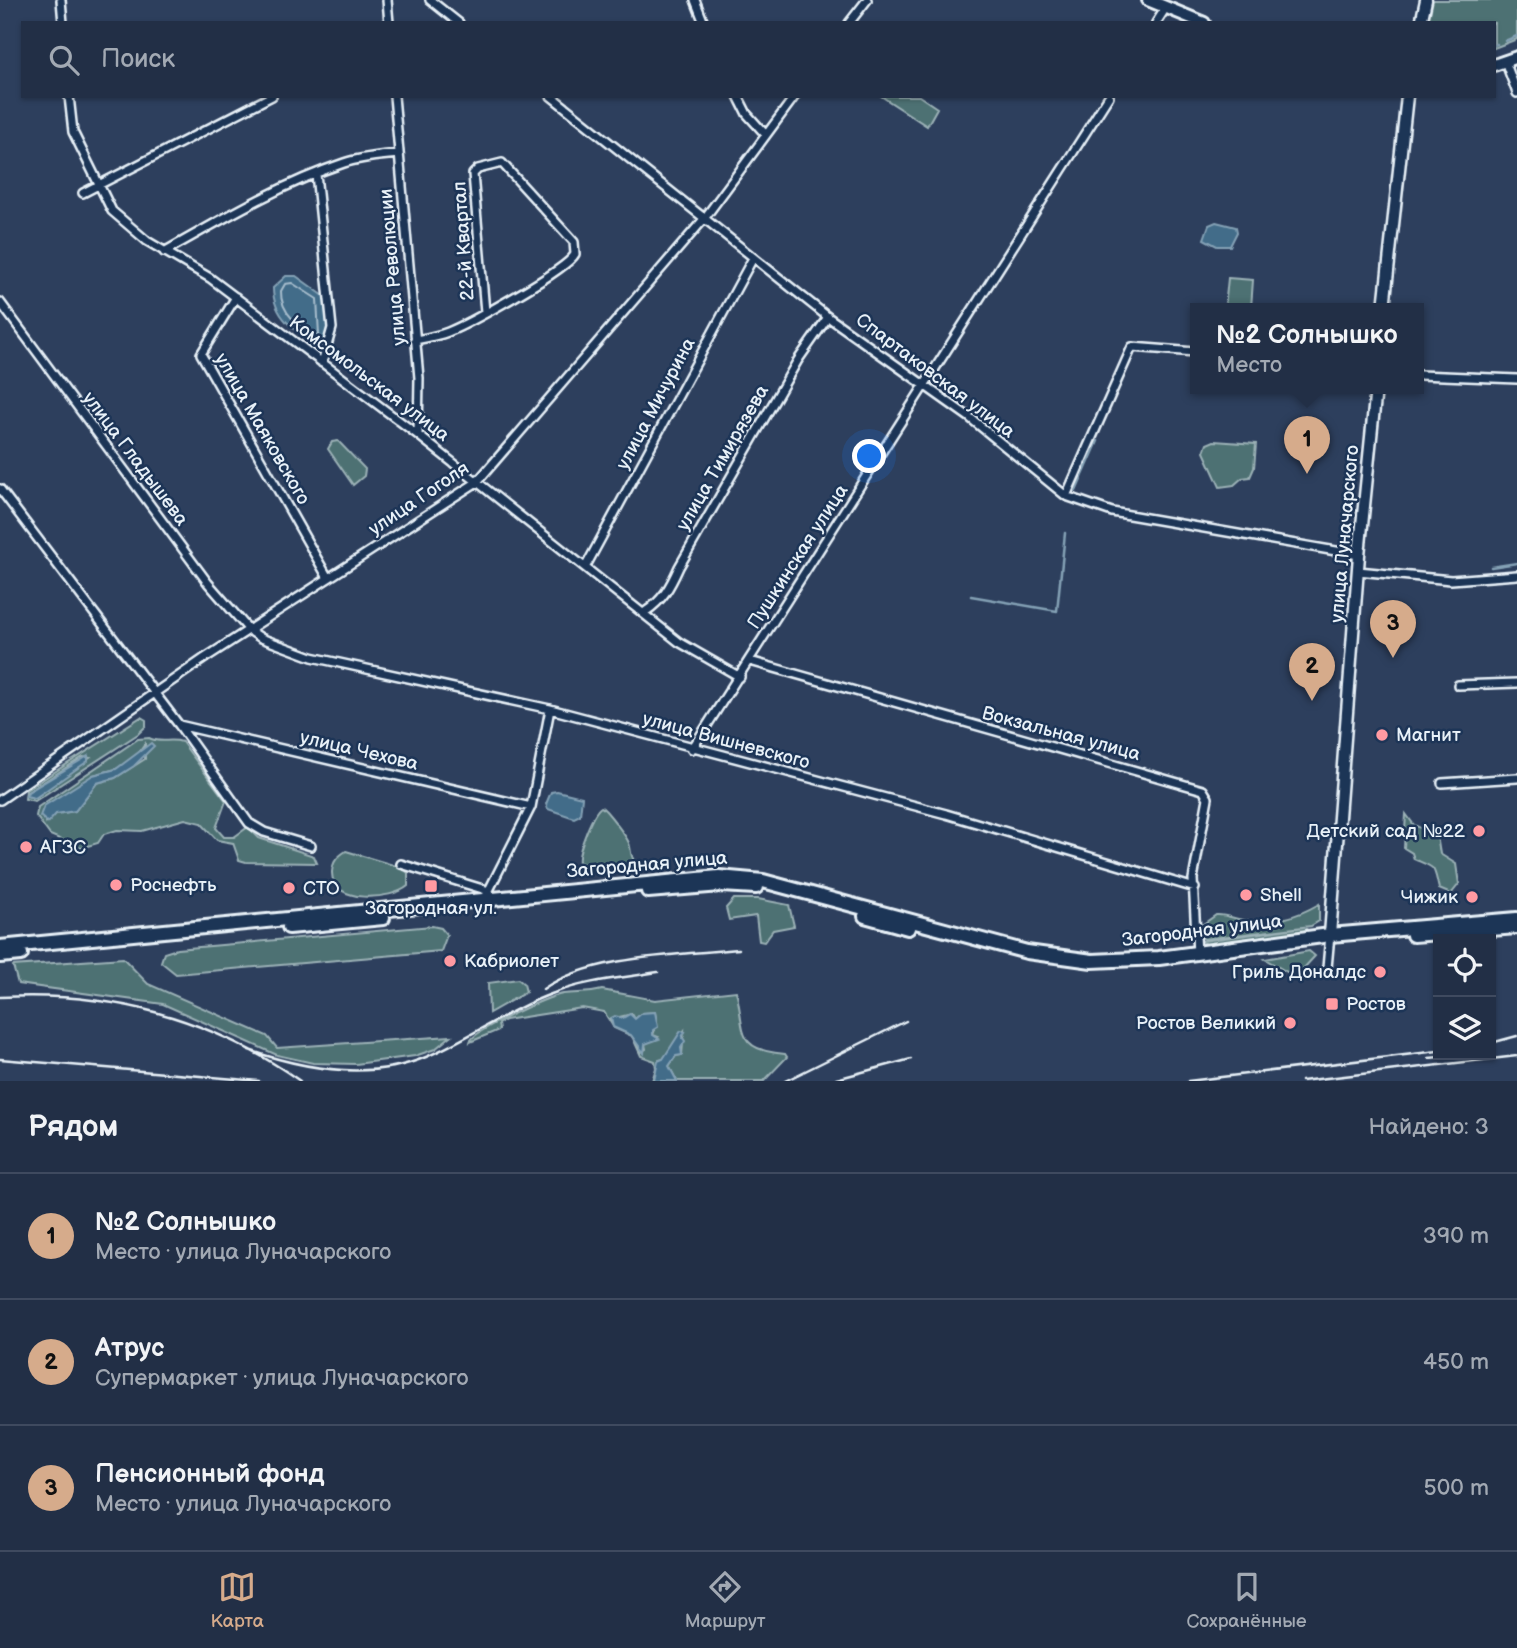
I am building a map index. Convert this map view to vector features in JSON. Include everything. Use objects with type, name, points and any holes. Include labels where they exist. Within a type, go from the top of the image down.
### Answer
[{"type":"highway","name":"Загородная улица","points":[[0,956],[681,879],[748,878],[1060,958],[1125,961],[1330,938]]},
{"type":"highway","name":"Загородная улица","points":[[0,947],[484,900],[748,886],[1017,957],[1060,965],[1100,968],[1188,962],[1330,938]]},
{"type":"highway","points":[[1330,938],[1517,919]]},
{"type":"highway","points":[[1330,938],[1517,927]]},
{"type":"main road","points":[[1148,0],[1198,21]]},
{"type":"main road","points":[[1500,63],[1517,57]]},
{"type":"street","points":[[61,0],[63,21]]},
{"type":"street","points":[[387,0],[389,21]]},
{"type":"street","points":[[430,0],[456,21]]},
{"type":"street","points":[[695,0],[703,21]]},
{"type":"street","points":[[851,21],[867,0]]},
{"type":"street","points":[[1421,21],[1426,0]]},
{"type":"street","points":[[1157,21],[1165,9]]},
{"type":"street","points":[[1500,63],[1517,93]]},
{"type":"street","name":"Комсомольская улица","points":[[69,98],[73,132],[112,211],[147,241],[210,278],[322,362],[645,612],[679,642],[740,677]]},
{"type":"street","points":[[83,193],[268,98]]},
{"type":"street","name":"улица Революции","points":[[394,98],[420,402],[418,435]]},
{"type":"street","name":"Спартаковская улица","points":[[553,98],[828,317],[924,388],[969,417],[1066,496],[1112,512],[1359,555]]},
{"type":"street","points":[[738,98],[747,114],[766,135]]},
{"type":"street","name":"улица Гоголя","points":[[0,800],[249,630],[477,482],[704,219],[793,98]]},
{"type":"street","name":"Пушкинская улица","points":[[692,749],[1108,98]]},
{"type":"street","points":[[1385,303],[1407,98]]},
{"type":"street","points":[[164,252],[240,209],[316,174],[346,162],[398,154]]},
{"type":"street","name":"22-й Квартал","points":[[415,340],[447,333],[485,312],[567,264],[576,247],[502,163],[478,169],[473,174],[485,312]]},
{"type":"street","points":[[316,174],[332,328],[322,362]]},
{"type":"street","name":"улица Мичурина","points":[[586,566],[753,258]]},
{"type":"street","name":"улица Маяковского","points":[[236,297],[201,354],[328,578]]},
{"type":"street","name":"улица Гладышева","points":[[0,302],[208,583],[249,630]]},
{"type":"street","name":"улица Тимирязева","points":[[645,612],[661,601],[669,590],[679,567],[797,360],[828,317]]},
{"type":"street","points":[[1066,496],[1132,347],[1190,352]]},
{"type":"street","points":[[1424,375],[1517,379]]},
{"type":"street","name":"улица Луначарского","points":[[1330,938],[1359,555],[1375,394]]},
{"type":"street","points":[[0,489],[153,695],[179,725],[249,823],[264,832],[310,846]]},
{"type":"street","points":[[1358,571],[1451,580],[1517,575]]},
{"type":"street","name":"улица Вишневского","points":[[249,630],[261,638],[312,657],[550,709],[692,749],[946,814],[1195,888]]},
{"type":"street","name":"Вокзальная улица","points":[[750,661],[1203,790],[1208,798],[1193,879],[1197,954]]},
{"type":"street","points":[[1458,685],[1517,683]]},
{"type":"street","points":[[401,864],[484,900],[531,807],[550,709]]},
{"type":"street","name":"улица Чехова","points":[[179,725],[531,807]]},
{"type":"street","points":[[1442,783],[1517,778]]},
{"type":"street","points":[[1326,968],[1330,938]]},
{"type":"green space","points":[[1433,0],[1517,0],[1517,39],[1496,47],[1496,21],[1428,21]]},
{"type":"green space","points":[[884,98],[922,98],[937,108],[927,126]]},
{"type":"green space","points":[[1228,278],[1253,280],[1251,303],[1226,303]]},
{"type":"green space","points":[[338,441],[365,469],[364,476],[353,485],[328,449],[332,442]]},
{"type":"green space","points":[[1214,441],[1256,444],[1254,468],[1250,477],[1242,478],[1234,485],[1220,487],[1204,452],[1207,444]]},
{"type":"green space","points":[[141,717],[146,720],[146,726],[138,734],[35,801],[25,799],[26,790]],"holes":[[[83,757],[90,758],[35,798],[27,796],[28,792]]]},
{"type":"green space","points":[[138,739],[182,742],[226,801],[216,828],[224,837],[234,837],[248,827],[259,838],[314,856],[317,863],[239,860],[233,843],[217,840],[201,823],[185,819],[142,831],[117,830],[104,834],[98,843],[81,848],[50,835],[36,816],[38,807]],"holes":[[[145,744],[145,759],[115,778],[97,783],[75,811],[56,814],[45,823],[93,775],[116,769],[136,757]]]},
{"type":"green space","points":[[601,807],[627,840],[636,863],[634,867],[596,866],[579,862],[586,833]]},
{"type":"green space","points":[[1406,814],[1414,825],[1437,836],[1440,854],[1456,864],[1459,884],[1451,894],[1439,889],[1433,869],[1414,859],[1412,853],[1404,848]]},
{"type":"green space","points":[[346,851],[403,868],[408,873],[408,886],[389,894],[364,897],[341,890],[334,883],[332,872],[336,860]]},
{"type":"green space","points":[[734,899],[758,899],[789,905],[794,926],[773,930],[764,942],[759,941],[756,916],[729,920],[726,908]]},
{"type":"green space","points":[[1319,904],[1319,921],[1311,926],[1204,939],[1198,934],[1202,925],[1216,915],[1254,921],[1274,920],[1301,913]]},
{"type":"green space","points":[[432,926],[441,928],[447,935],[441,951],[176,974],[161,962],[164,953],[177,949]]},
{"type":"green space","points":[[1305,927],[1309,932],[1209,946],[1202,941]]},
{"type":"green space","points":[[1309,951],[1315,956],[1303,969],[1287,972],[1265,959]]},
{"type":"green space","points":[[123,958],[148,984],[267,1036],[277,1048],[451,1036],[435,1049],[415,1056],[356,1064],[313,1063],[277,1055],[163,1004],[18,984],[13,966]]},
{"type":"green space","points":[[518,979],[524,984],[526,992],[489,1013],[488,983]]},
{"type":"green space","points":[[597,991],[655,1000],[736,991],[742,1027],[750,1043],[757,1048],[785,1054],[787,1057],[764,1081],[677,1081],[669,1066],[676,1056],[682,1055],[684,1031],[663,1059],[659,1060],[655,1081],[652,1081],[655,1061],[641,1056],[633,1039],[641,1052],[646,1049],[645,1044],[658,1037],[653,1035],[657,1024],[655,1012],[642,1013],[635,1019],[632,1014],[611,1019],[631,1036],[614,1028],[604,1012],[582,1008],[505,1020],[498,1024],[499,1030],[470,1042],[483,1030],[542,1001],[563,994]]},
{"type":"water","points":[[1216,222],[1236,227],[1237,232],[1230,246],[1217,246],[1204,239],[1209,225]]},
{"type":"water","points":[[286,276],[296,276],[324,296],[328,333],[326,339],[317,344],[293,328],[277,307],[273,288]]},
{"type":"water","points":[[151,743],[154,746],[134,766],[115,778],[97,783],[75,811],[56,814],[48,823],[40,816],[44,806],[93,775],[116,769]]},
{"type":"water","points":[[88,756],[88,761],[35,798],[26,796],[28,792]]},
{"type":"water","points":[[551,792],[582,797],[580,815],[574,818],[548,809],[546,804]]},
{"type":"water","points":[[655,1012],[658,1027],[653,1030],[653,1035],[659,1039],[645,1044],[644,1053],[631,1035],[613,1027],[611,1018],[615,1016],[623,1018],[630,1014],[635,1019],[642,1013]]},
{"type":"water","points":[[681,1031],[685,1032],[682,1037],[685,1041],[681,1048],[682,1055],[676,1056],[669,1066],[677,1081],[654,1081],[658,1061],[663,1059]]},
{"type":"waterway","points":[[1505,41],[1517,36]]},
{"type":"waterway","points":[[1076,491],[1098,441]]},
{"type":"waterway","points":[[971,596],[1057,611],[1065,533]]},
{"type":"waterway","points":[[1491,567],[1517,563]]},
{"type":"railway","points":[[543,989],[586,969],[611,963],[664,955],[739,949]]},
{"type":"railway","points":[[249,1050],[314,1067],[337,1070],[382,1069],[426,1057],[521,1007],[554,993],[593,982],[658,972]]},
{"type":"railway","points":[[0,997],[81,999],[158,1013],[230,1040],[300,1081]]},
{"type":"railway","points":[[785,1081],[906,1021]]},
{"type":"railway","points":[[1496,1042],[1517,1036]]},
{"type":"railway","points":[[1188,1081],[1433,1052]]},
{"type":"railway","points":[[1301,1081],[1517,1056]]},
{"type":"railway","points":[[1429,1058],[1433,1058]]},
{"type":"railway","points":[[0,1059],[259,1081]]},
{"type":"railway","points":[[829,1081],[911,1059]]},
{"type":"place","name":"№2 Солнышко","points":[[1307,474]]},
{"type":"place","name":"Пенсионный фонд","points":[[1393,658]]},
{"type":"place","name":"Атрус","points":[[1312,701]]},
{"type":"place","name":"Магнит","points":[[1382,735]]},
{"type":"place","name":"Детский сад №22","points":[[1479,831]]},
{"type":"place","name":"АГЗС","points":[[26,847]]},
{"type":"place","name":"Роснефть","points":[[116,885]]},
{"type":"place","name":"Загородная ул.","points":[[431,886]]},
{"type":"place","name":"СТО","points":[[289,888]]},
{"type":"place","name":"Shell","points":[[1246,895]]},
{"type":"place","name":"Чижик","points":[[1472,897]]},
{"type":"place","name":"Кабриолет","points":[[450,961]]},
{"type":"place","name":"Гриль Доналдс","points":[[1380,972]]},
{"type":"place","name":"Ростов","points":[[1332,1004]]},
{"type":"place","name":"Ростов Великий","points":[[1290,1023]]}]
